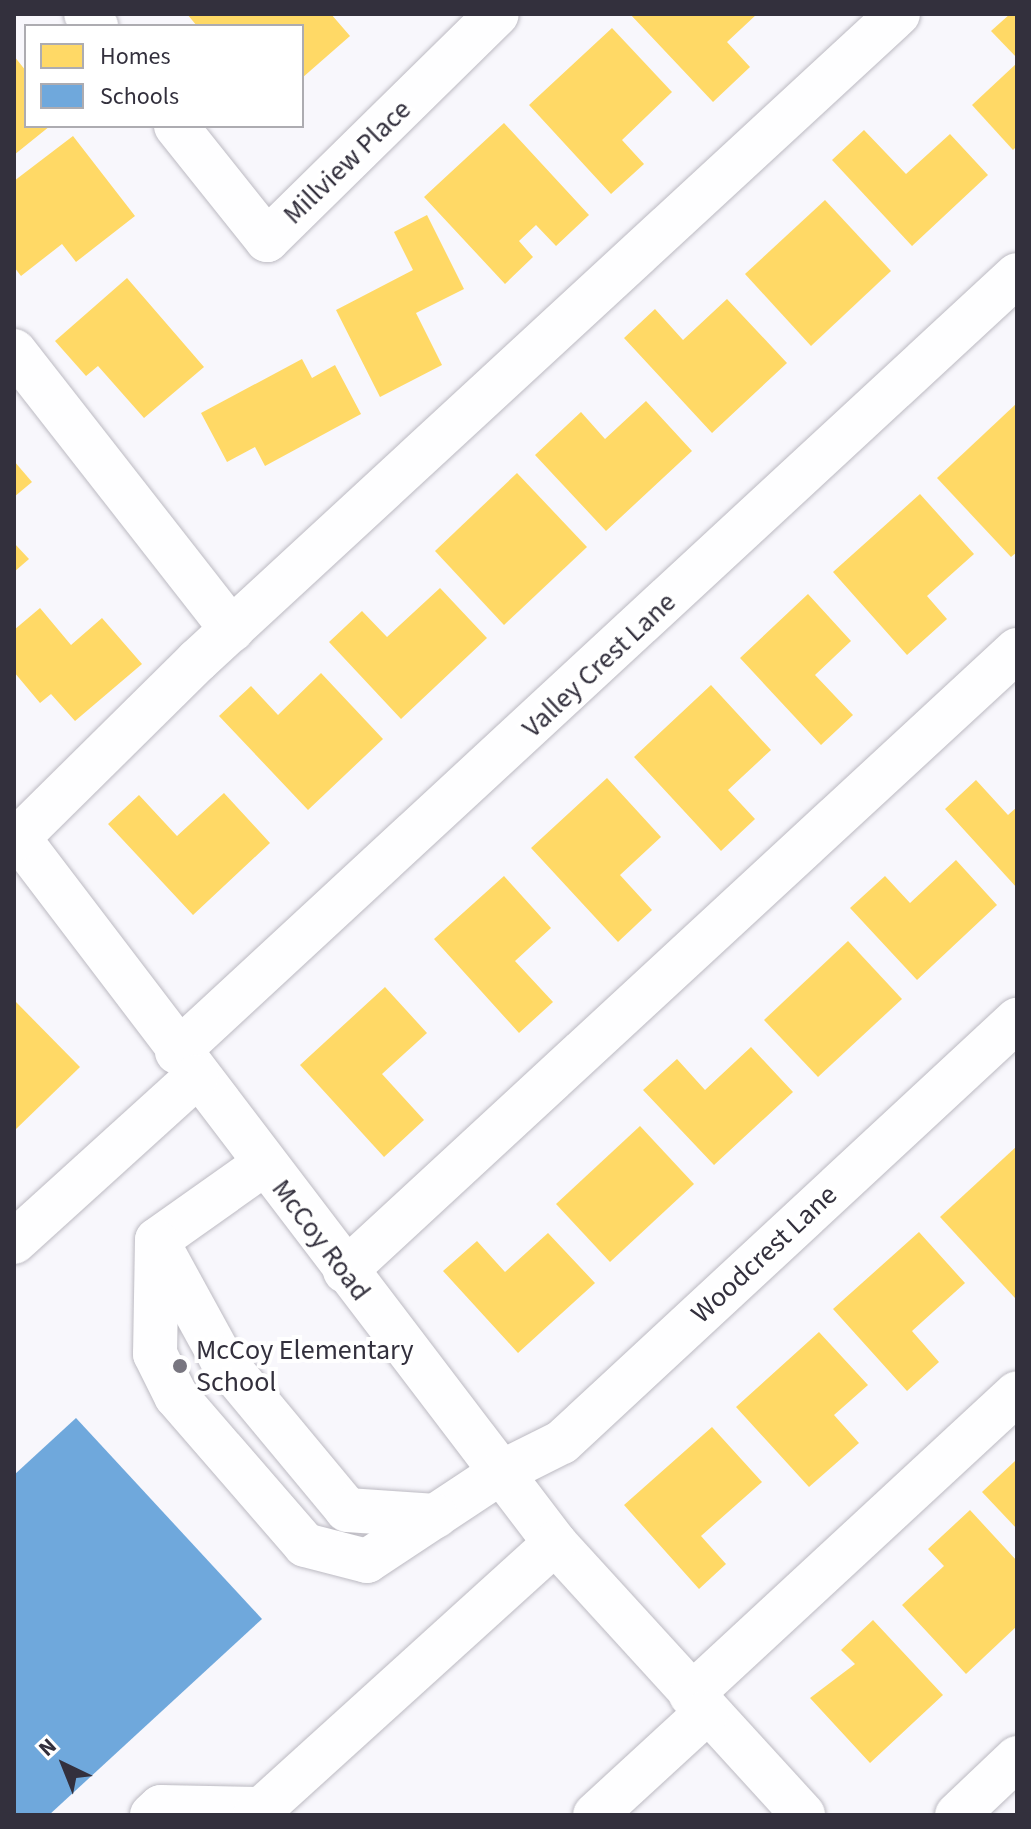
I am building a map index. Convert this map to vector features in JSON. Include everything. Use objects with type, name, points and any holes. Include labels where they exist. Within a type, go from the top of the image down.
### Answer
[{"type":"street","name":"Millview Place","points":[[178,128],[267,240],[497,14]]},
{"type":"street","points":[[20,850],[232,630],[898,14]]},
{"type":"street","name":"Valley Crest Lane","points":[[14,1242],[186,1064],[1017,275]]},
{"type":"street","points":[[14,351],[232,630]]},
{"type":"street","points":[[345,1271],[1017,650]]},
{"type":"street","name":"McCoy Road","points":[[20,850],[555,1543],[803,1815]]},
{"type":"street","name":"Woodcrest Lane","points":[[157,1240],[155,1354],[176,1396],[305,1545],[367,1561],[500,1473],[562,1442],[1017,1020]]},
{"type":"street","points":[[263,1165],[157,1240],[221,1358],[347,1510],[436,1516]]},
{"type":"street","points":[[595,1815],[699,1704],[1017,1393]]},
{"type":"street","points":[[152,1815],[161,1807],[256,1812],[555,1543]]},
{"type":"street","points":[[957,1815],[1017,1758]]},
{"type":"building: Homes","points":[[187,14],[331,14],[350,36],[304,76],[304,24],[195,24]]},
{"type":"building: Homes","points":[[630,14],[757,14],[727,42],[750,67],[713,102]]},
{"type":"building: Homes","points":[[1010,14],[1017,14],[1017,58],[991,31]]},
{"type":"building: Homes","points":[[612,28],[672,92],[622,140],[644,164],[611,194],[529,105]]},
{"type":"building: Homes","points":[[14,56],[24,68],[24,128],[48,128],[14,155]]},
{"type":"building: Homes","points":[[1017,63],[1017,146],[1013,150],[972,105]]},
{"type":"building: Homes","points":[[504,123],[589,215],[556,246],[536,225],[519,241],[533,257],[505,284],[424,197]]},
{"type":"building: Homes","points":[[864,130],[906,174],[950,134],[988,175],[912,246],[832,160]]},
{"type":"building: Homes","points":[[73,136],[135,216],[76,262],[62,244],[21,276],[14,267],[14,181]]},
{"type":"building: Homes","points":[[825,200],[891,271],[811,346],[745,274]]},
{"type":"building: Homes","points":[[427,215],[464,289],[416,313],[442,365],[380,397],[336,310],[413,270],[394,232]]},
{"type":"building: Homes","points":[[127,278],[204,367],[144,418],[98,366],[86,376],[55,341]]},
{"type":"building: Homes","points":[[727,299],[787,363],[712,433],[624,338],[655,309],[683,340]]},
{"type":"building: Homes","points":[[302,359],[312,378],[335,365],[361,414],[265,466],[255,447],[227,462],[201,413]]},
{"type":"building: Homes","points":[[646,401],[692,451],[606,531],[535,455],[581,412],[605,439]]},
{"type":"building: Homes","points":[[1017,403],[1017,552],[1011,557],[937,478]]},
{"type":"building: Homes","points":[[14,461],[32,482],[14,497]]},
{"type":"building: Homes","points":[[517,473],[587,547],[504,625],[435,551]]},
{"type":"building: Homes","points":[[920,494],[974,554],[927,596],[947,619],[907,655],[833,572]]},
{"type":"building: Homes","points":[[14,543],[29,559],[14,572]]},
{"type":"building: Homes","points":[[440,588],[487,638],[401,719],[329,642],[362,611],[387,637]]},
{"type":"building: Homes","points":[[808,594],[851,641],[815,675],[853,715],[821,745],[740,658]]},
{"type":"building: Homes","points":[[40,608],[71,645],[102,618],[142,664],[75,721],[51,694],[40,703],[14,672],[14,630]]},
{"type":"building: Homes","points":[[321,673],[383,739],[308,810],[219,716],[251,686],[278,715]]},
{"type":"building: Homes","points":[[711,685],[771,750],[728,790],[755,819],[721,851],[634,757]]},
{"type":"building: Homes","points":[[607,778],[661,837],[620,875],[652,910],[618,942],[531,848]]},
{"type":"building: Homes","points":[[976,780],[1008,815],[1017,807],[1017,888],[945,809]]},
{"type":"building: Homes","points":[[224,793],[270,843],[193,915],[108,824],[139,795],[177,836]]},
{"type":"building: Homes","points":[[956,860],[997,905],[917,980],[850,908],[885,876],[910,903]]},
{"type":"building: Homes","points":[[504,876],[551,928],[515,961],[553,1002],[519,1033],[434,939]]},
{"type":"building: Homes","points":[[848,941],[902,999],[818,1077],[764,1020]]},
{"type":"building: Homes","points":[[385,987],[427,1033],[382,1074],[424,1120],[384,1157],[300,1065]]},
{"type":"building: Homes","points":[[14,1000],[80,1067],[14,1131]]},
{"type":"building: Homes","points":[[751,1047],[793,1092],[714,1165],[643,1090],[677,1059],[705,1090]]},
{"type":"building: Homes","points":[[640,1126],[694,1184],[610,1262],[556,1204]]},
{"type":"building: Homes","points":[[1017,1146],[1017,1296],[1015,1298],[940,1217]]},
{"type":"building: Homes","points":[[919,1232],[965,1283],[912,1331],[939,1362],[907,1391],[833,1309]]},
{"type":"building: Homes","points":[[548,1233],[595,1283],[518,1353],[443,1271],[477,1241],[505,1272]]},
{"type":"building: Homes","points":[[819,1332],[868,1385],[834,1415],[859,1443],[809,1487],[736,1407]]},
{"type":"building: Homes","points":[[712,1427],[762,1482],[701,1536],[726,1564],[699,1589],[624,1505]]},
{"type":"building: Homes","points":[[1015,1461],[1017,1463],[1017,1529],[982,1492]]},
{"type":"building: Homes","points":[[970,1510],[1017,1561],[1017,1626],[966,1674],[902,1605],[944,1566],[928,1549]]},
{"type":"building: Homes","points":[[873,1620],[943,1695],[870,1763],[810,1698],[855,1664],[841,1650]]},
{"type":"building: Schools","points":[[76,1418],[262,1619],[49,1815],[14,1815],[14,1475]]},
{"type":"place","name":"McCoy Elementary School","points":[[180,1366]]}]
